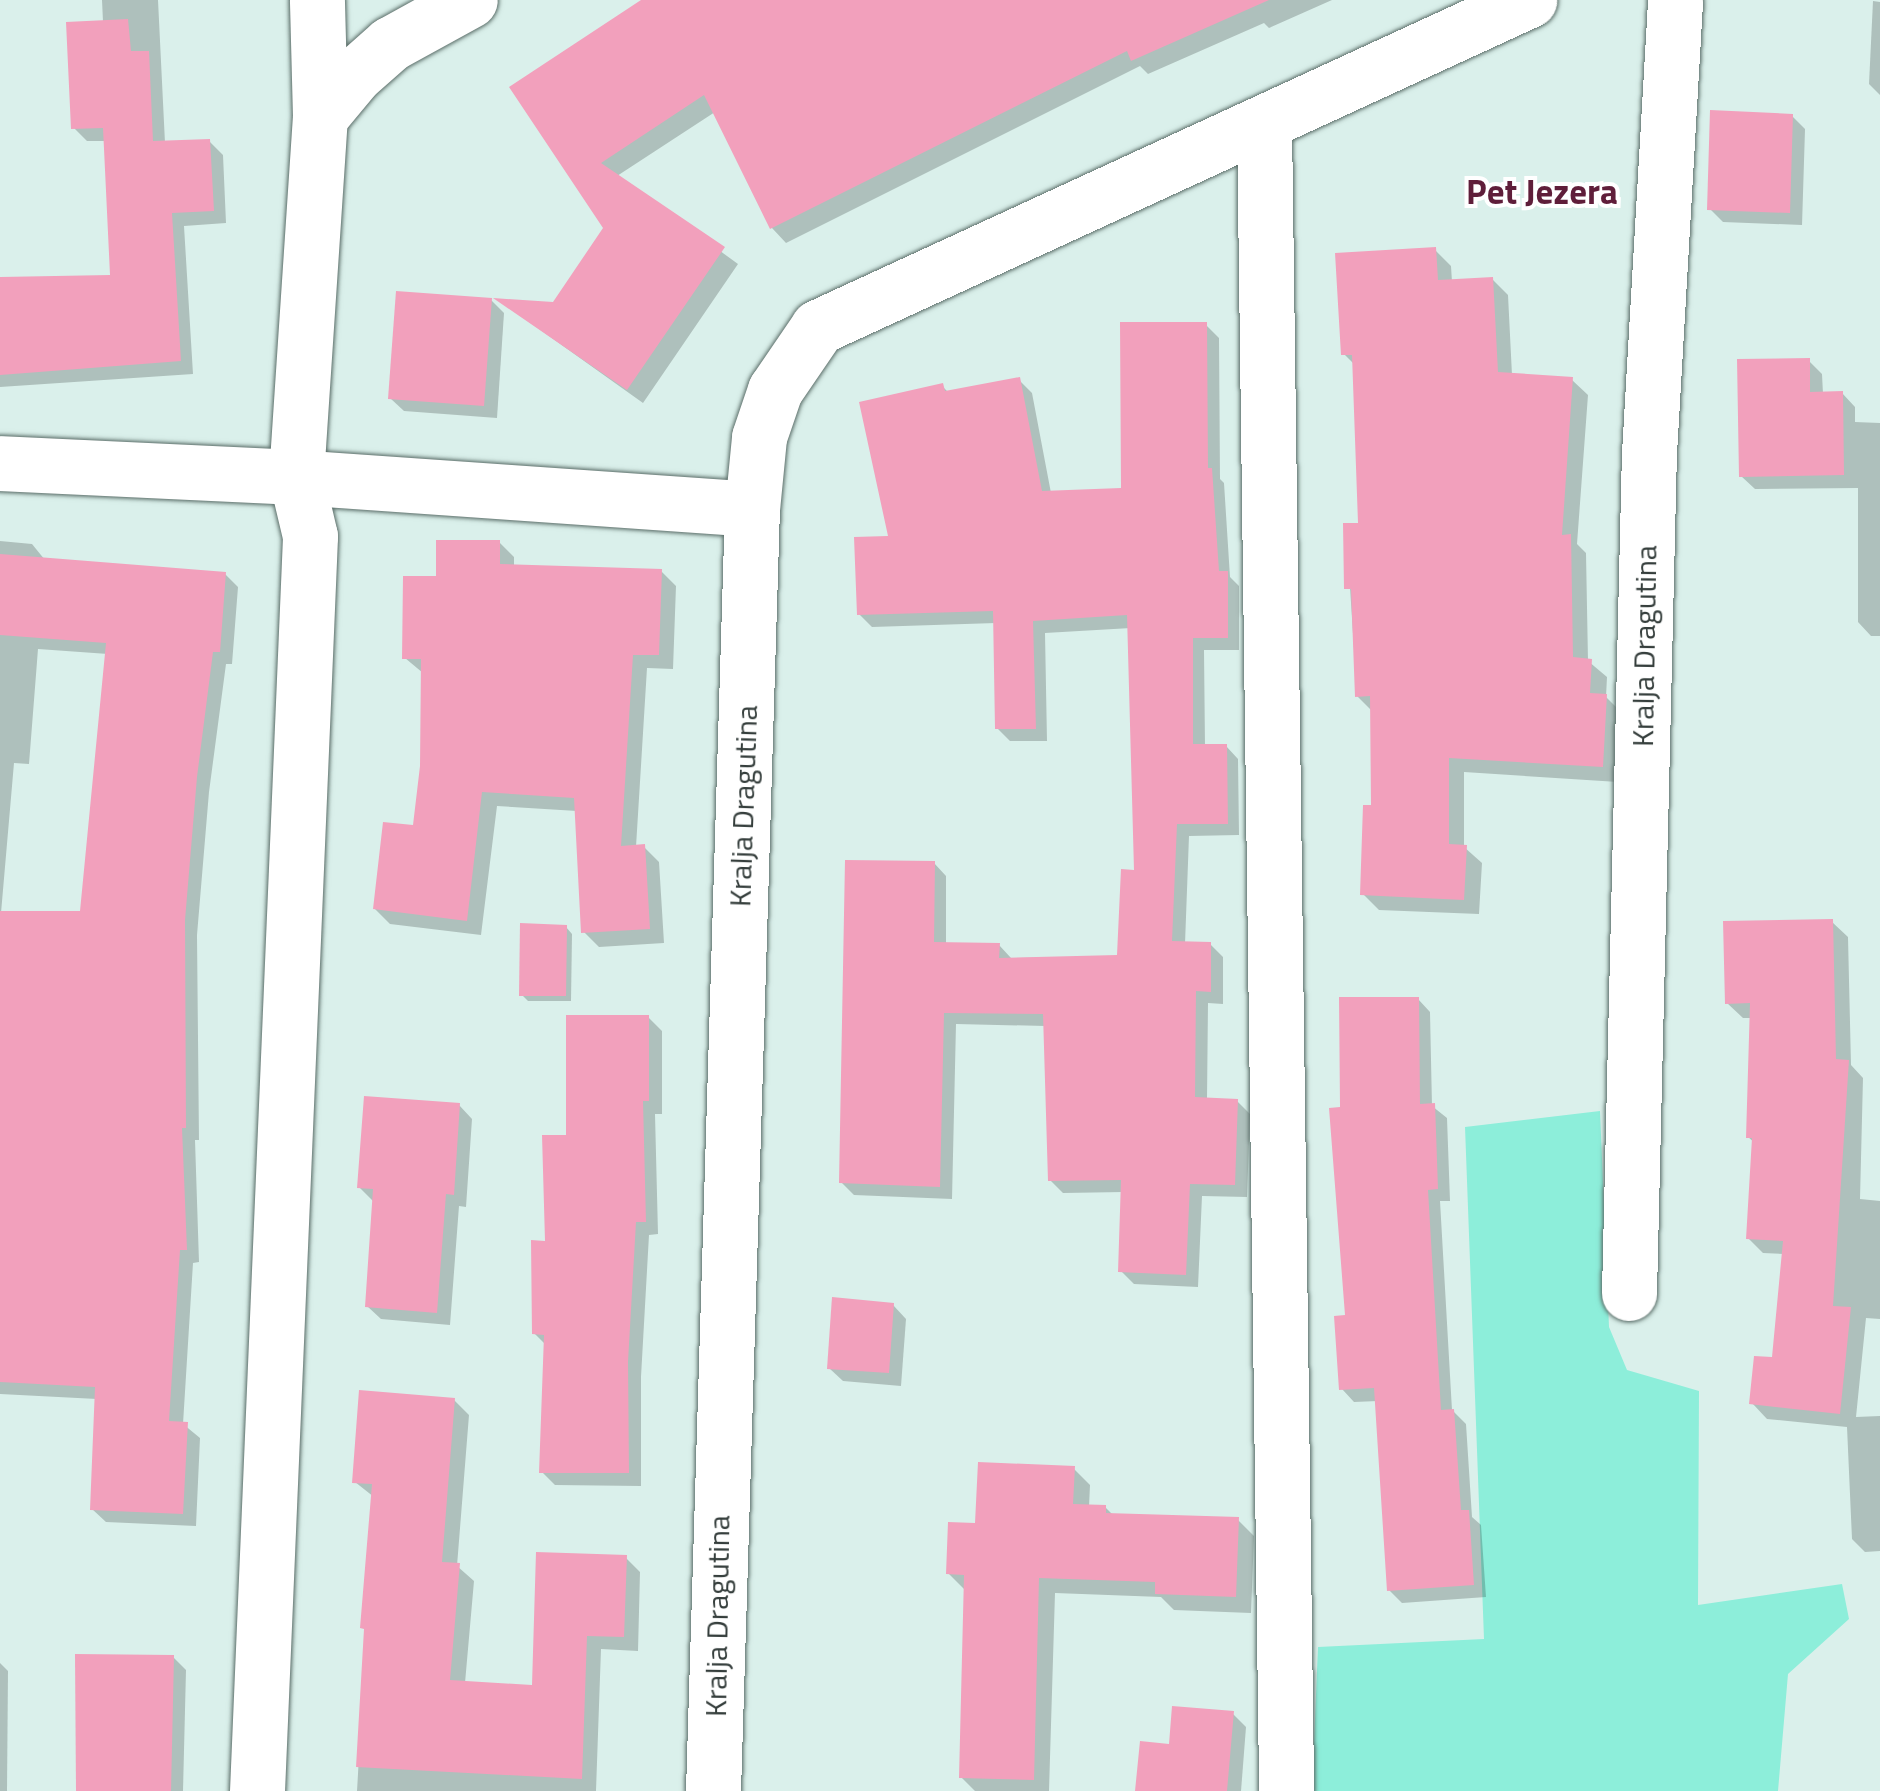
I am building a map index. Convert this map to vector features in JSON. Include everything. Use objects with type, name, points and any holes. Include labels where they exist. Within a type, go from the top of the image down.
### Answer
[{"type":"street","points":[[257,1791],[310,536],[296,477],[320,117],[316,0]]},
{"type":"street","points":[[320,117],[355,75],[390,44],[470,0]]},
{"type":"street","name":"Kralja Dragutina","points":[[712,1791],[752,509],[759,436],[775,390],[818,327],[1529,0]]},
{"type":"street","name":"Kralja Dragutina","points":[[1629,1293],[1649,453],[1674,0]]},
{"type":"street","points":[[1264,124],[1286,1791]]},
{"type":"street","points":[[0,463],[296,477],[752,509]]},
{"type":"green space","points":[[1600,1111],[1609,1327],[1627,1370],[1699,1391],[1698,1605],[1842,1584],[1849,1619],[1788,1674],[1778,1791],[1312,1791],[1318,1647],[1484,1639],[1465,1127]]},
{"type":"building","points":[[641,0],[1269,0],[1131,61],[1127,51],[770,229],[704,95],[601,163],[725,247],[627,390],[493,298],[553,302],[603,228],[509,87]]},
{"type":"building","points":[[128,19],[131,51],[149,51],[153,141],[210,139],[214,211],[172,213],[181,361],[0,375],[0,277],[110,275],[103,128],[71,129],[66,22]]},
{"type":"building","points":[[1710,110],[1793,114],[1790,213],[1707,210]]},
{"type":"building","points":[[1436,247],[1438,280],[1493,277],[1498,372],[1573,377],[1562,535],[1571,534],[1573,657],[1592,659],[1590,693],[1607,694],[1603,767],[1449,758],[1449,844],[1467,845],[1464,900],[1360,895],[1363,805],[1371,805],[1370,696],[1355,697],[1351,589],[1344,589],[1343,523],[1358,523],[1352,355],[1341,355],[1335,253]]},
{"type":"building","points":[[396,291],[492,298],[484,406],[388,399]]},
{"type":"building","points":[[1120,322],[1207,322],[1208,468],[1212,468],[1219,571],[1228,571],[1228,638],[1193,638],[1193,744],[1227,744],[1228,824],[1177,824],[1172,941],[1211,942],[1211,992],[1196,991],[1195,1097],[1238,1099],[1235,1185],[1190,1184],[1186,1275],[1118,1272],[1121,1180],[1048,1181],[1043,1014],[944,1013],[940,1187],[839,1183],[845,860],[935,861],[934,942],[1000,943],[999,958],[1117,955],[1121,869],[1134,870],[1127,615],[1033,621],[1036,729],[995,729],[993,611],[857,615],[854,537],[888,536],[859,402],[943,383],[945,391],[1020,377],[1042,491],[1121,488]]},
{"type":"building","points":[[1810,358],[1810,392],[1843,391],[1844,475],[1739,477],[1737,359]]},
{"type":"building","points":[[436,540],[500,540],[500,564],[662,569],[659,655],[633,655],[621,846],[645,844],[650,929],[581,933],[574,798],[482,792],[467,921],[373,909],[383,822],[413,825],[420,766],[421,659],[402,659],[403,576],[436,576]]},
{"type":"building","points":[[0,554],[226,572],[220,652],[213,652],[197,777],[185,920],[186,1128],[182,1128],[187,1250],[180,1250],[169,1421],[188,1422],[183,1514],[90,1510],[95,1387],[0,1382],[0,911],[80,911],[106,643],[0,635]]},
{"type":"building","points":[[1833,919],[1836,1059],[1849,1060],[1833,1306],[1851,1307],[1840,1414],[1749,1404],[1754,1356],[1772,1357],[1783,1241],[1746,1239],[1752,1138],[1746,1138],[1750,1003],[1725,1004],[1723,921]]},
{"type":"building","points":[[520,923],[567,925],[566,996],[519,996]]},
{"type":"building","points":[[1339,997],[1419,997],[1420,1104],[1435,1103],[1438,1189],[1428,1190],[1441,1410],[1454,1409],[1461,1510],[1469,1510],[1474,1585],[1387,1591],[1374,1388],[1339,1390],[1334,1316],[1345,1315],[1329,1108],[1340,1107]]},
{"type":"building","points":[[566,1015],[649,1015],[649,1101],[643,1101],[646,1222],[636,1222],[628,1362],[629,1473],[539,1473],[544,1335],[532,1334],[531,1240],[545,1241],[542,1135],[566,1135]]},
{"type":"building","points":[[364,1096],[460,1103],[454,1195],[446,1194],[437,1313],[365,1307],[373,1189],[357,1188]]},
{"type":"building","points":[[832,1297],[894,1303],[889,1373],[827,1369]]},
{"type":"building","points":[[359,1390],[455,1398],[442,1562],[460,1563],[450,1680],[532,1685],[536,1552],[627,1555],[624,1637],[587,1636],[582,1779],[356,1767],[364,1629],[360,1628],[372,1484],[352,1483]]},
{"type":"building","points":[[978,1462],[1075,1466],[1073,1504],[1106,1505],[1106,1513],[1239,1517],[1236,1597],[1155,1594],[1155,1582],[1039,1578],[1034,1780],[959,1778],[964,1575],[946,1574],[948,1522],[975,1523]]},
{"type":"building","points":[[75,1654],[174,1655],[171,1791],[76,1791]]},
{"type":"building","points":[[1172,1706],[1234,1711],[1227,1791],[1135,1791],[1140,1741],[1169,1744]]},
{"type":"district","name":"Pet Jezera","points":[[1542,191]]}]
